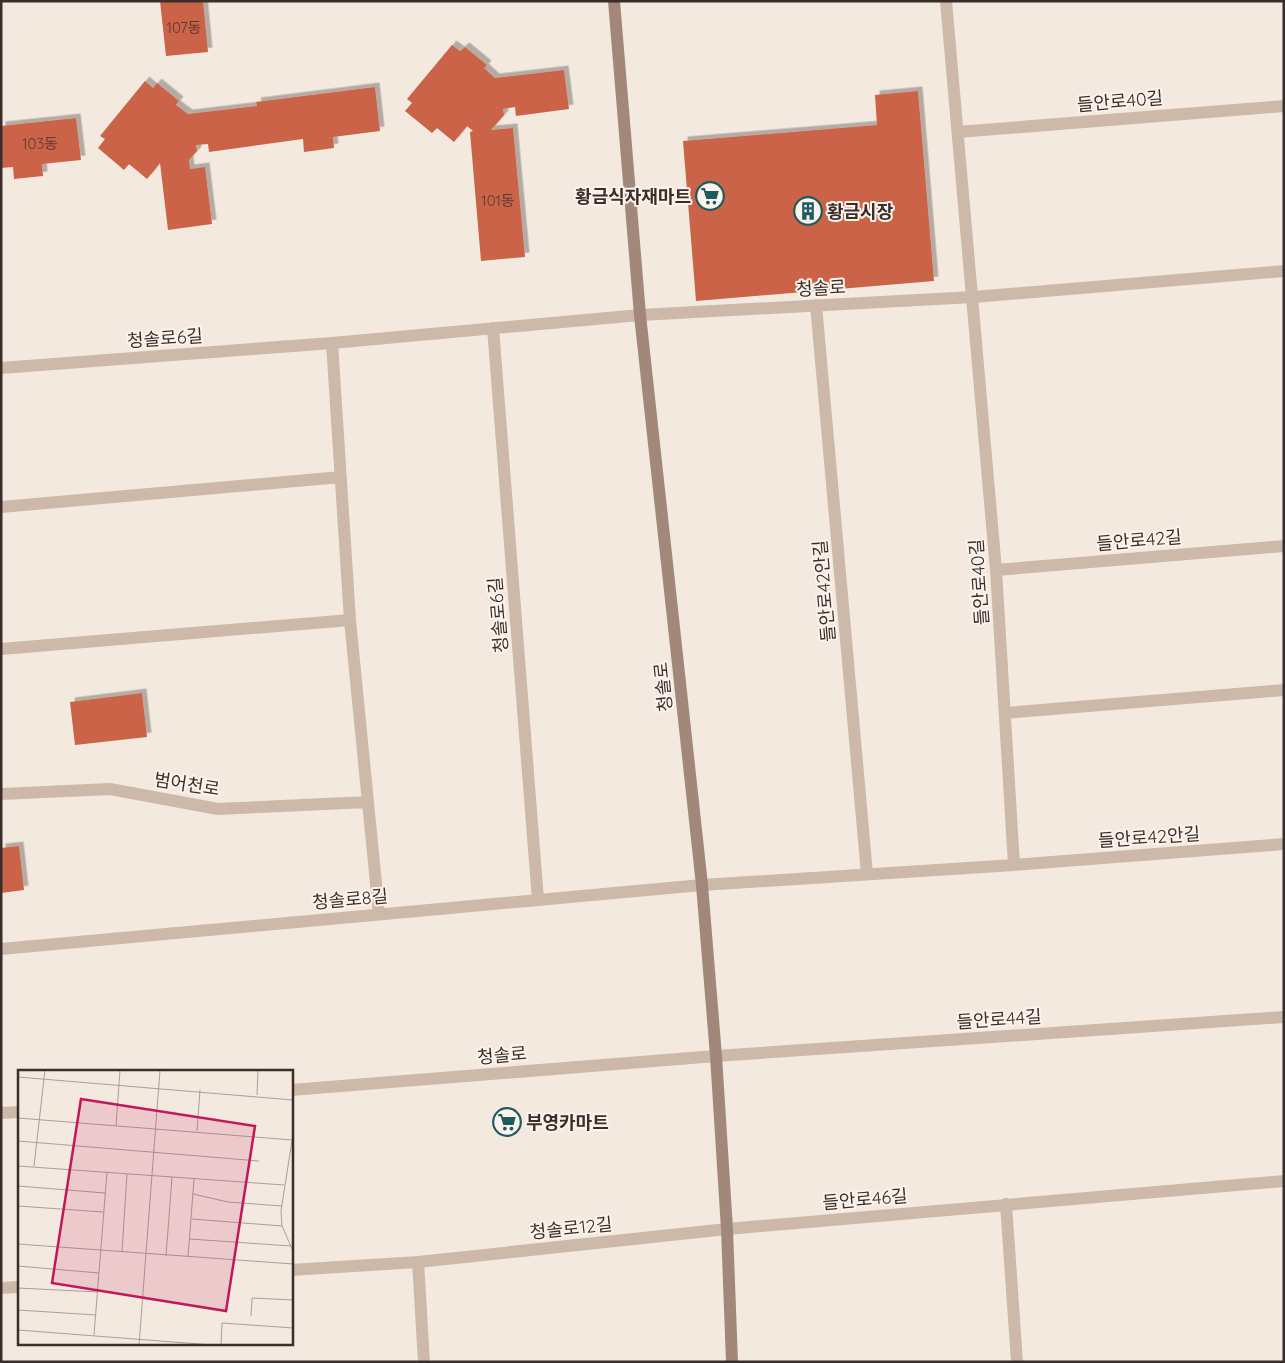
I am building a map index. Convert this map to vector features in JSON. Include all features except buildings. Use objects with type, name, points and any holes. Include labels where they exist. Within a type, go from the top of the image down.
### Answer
[{"type":"street","name":"청솔로","points":[[614,1],[640,315],[702,885],[716,1056],[727,1229],[732,1362]]},
{"type":"street","name":"들안로40길","points":[[946,1],[996,570],[1014,864]]},
{"type":"street","name":"들안로40길","points":[[958,132],[1284,106]]},
{"type":"street","points":[[973,297],[1284,271]]},
{"type":"street","name":"청솔로","points":[[640,315],[973,297]]},
{"type":"street","name":"들안로42안길","points":[[816,305],[867,874]]},
{"type":"street","name":"청솔로6길","points":[[1,368],[332,343],[640,315]]},
{"type":"street","name":"청솔로6길","points":[[493,328],[538,900]]},
{"type":"street","points":[[332,343],[350,620],[379,914]]},
{"type":"street","points":[[1,506],[341,477]]},
{"type":"street","name":"들안로42길","points":[[996,570],[1284,546]]},
{"type":"street","points":[[1,649],[350,620]]},
{"type":"street","points":[[1005,713],[1284,690]]},
{"type":"street","name":"범어천로","points":[[1,794],[110,789],[218,809],[368,802]]},
{"type":"street","name":"들안로42안길","points":[[702,885],[1284,844]]},
{"type":"street","name":"청솔로8길","points":[[1,949],[702,885]]},
{"type":"street","name":"들안로44길","points":[[716,1056],[1284,1017]]},
{"type":"street","name":"청솔로","points":[[292,1090],[716,1056]]},
{"type":"street","points":[[1,1113],[18,1112]]},
{"type":"street","name":"들안로46길","points":[[727,1229],[1284,1181]]},
{"type":"street","points":[[1006,1204],[1017,1362]]},
{"type":"street","name":"청솔로12길","points":[[292,1270],[418,1262],[727,1229]]},
{"type":"street","points":[[418,1262],[424,1362]]},
{"type":"street","points":[[1,1288],[18,1287]]},
{"type":"place","name":"황금식자재마트","points":[[710,196]]},
{"type":"place","name":"황금시장","points":[[808,211]]},
{"type":"place","name":"부영카마트","points":[[507,1122]]}]
